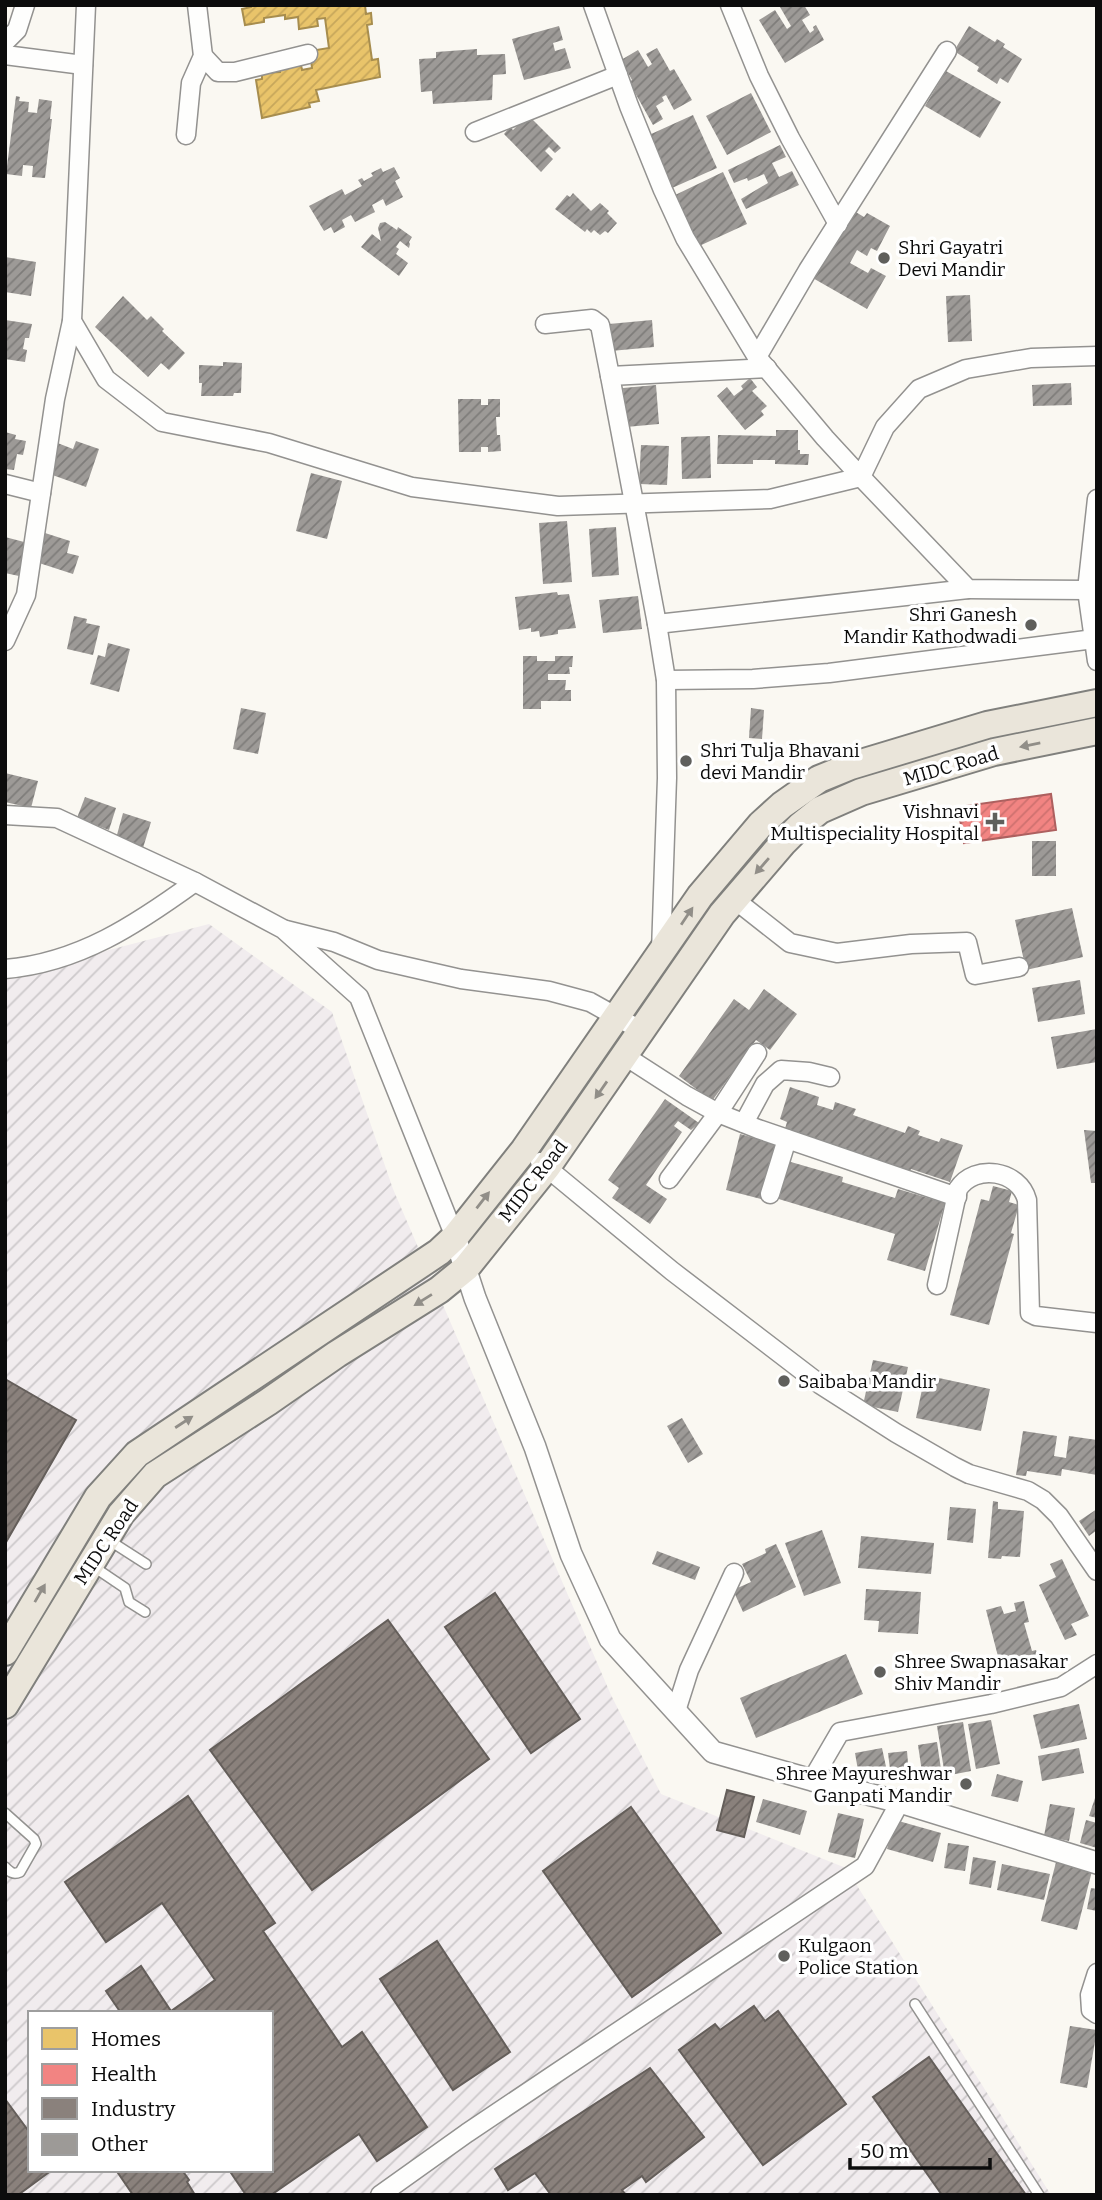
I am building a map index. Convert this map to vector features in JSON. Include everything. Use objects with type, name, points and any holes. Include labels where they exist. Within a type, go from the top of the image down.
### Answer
[{"type":"main road","name":"MIDC Road","points":[[5,1652],[99,1497],[137,1454],[439,1252],[455,1237],[524,1150],[700,896],[761,824],[794,795],[819,779],[851,766],[988,725],[1097,703]]},
{"type":"main road","name":"MIDC Road","points":[[5,1705],[15,1666],[90,1564],[121,1514],[155,1475],[324,1362],[439,1290],[466,1268],[547,1167],[722,914],[783,843],[820,810],[861,792],[994,752],[1097,731]]},
{"type":"main road","points":[[310,1338],[324,1362]]},
{"type":"street","points":[[5,42],[17,30],[25,5]]},
{"type":"street","points":[[5,641],[26,595],[55,399],[72,321],[86,5]]},
{"type":"street","points":[[186,135],[191,83],[203,56],[197,5]]},
{"type":"street","points":[[593,5],[663,190],[685,238],[762,362],[860,477],[968,589]]},
{"type":"street","points":[[730,5],[759,76],[838,224]]},
{"type":"street","points":[[762,362],[808,270],[947,51]]},
{"type":"street","points":[[203,56],[218,72],[235,72],[309,54]]},
{"type":"street","points":[[5,55],[83,65]]},
{"type":"street","points":[[475,132],[618,75]]},
{"type":"street","points":[[545,324],[593,319],[600,325],[657,624],[666,680],[667,778],[661,955]]},
{"type":"street","points":[[72,321],[106,379],[162,422],[269,443],[412,487],[558,506],[770,499],[860,477],[885,427],[919,389],[966,369],[1031,358],[1097,356]]},
{"type":"street","points":[[610,376],[762,362]]},
{"type":"street","points":[[5,484],[41,493]]},
{"type":"street","points":[[1097,499],[1087,590],[1097,661]]},
{"type":"street","points":[[657,624],[968,589],[1087,590]]},
{"type":"street","points":[[666,680],[752,679],[828,673],[1094,639]]},
{"type":"street","points":[[5,815],[57,818],[195,882],[283,929],[359,997],[535,1447],[571,1554],[610,1639],[713,1752],[900,1802],[1097,1863]]},
{"type":"street","points":[[5,969],[62,959],[103,942],[147,917],[195,882]]},
{"type":"street","points":[[734,899],[790,943],[836,953],[911,944],[967,942],[975,975],[1019,967]]},
{"type":"street","points":[[283,929],[334,942],[378,960],[461,979],[549,991],[590,1002],[642,1031]]},
{"type":"street","points":[[669,1179],[718,1113],[757,1053]]},
{"type":"street","points":[[625,1056],[718,1113],[957,1197]]},
{"type":"street","points":[[744,1123],[765,1084],[781,1070],[830,1077]]},
{"type":"street","points":[[770,1194],[787,1139]]},
{"type":"street","points":[[524,1150],[671,1271],[821,1385],[896,1433],[969,1474],[1028,1491],[1043,1500],[1059,1516],[1097,1571]]},
{"type":"street","points":[[937,1285],[957,1197],[963,1182],[979,1174],[1000,1174],[1017,1183],[1027,1200],[1030,1313],[1035,1316],[1097,1323]]},
{"type":"street","points":[[676,1711],[689,1670],[734,1573]]},
{"type":"street","points":[[812,1780],[840,1732],[991,1704],[1061,1687],[1097,1664]]},
{"type":"street","points":[[380,2195],[467,2133],[865,1866],[900,1802]]},
{"type":"street","points":[[1097,1973],[1090,1995],[1091,2010],[1097,2014]]},
{"type":"lane","points":[[106,1538],[146,1564]]},
{"type":"lane","points":[[90,1564],[125,1588],[130,1602],[145,1612]]},
{"type":"lane","points":[[5,1813],[34,1839],[36,1844],[20,1872],[11,1873],[5,1867]]},
{"type":"lane","points":[[915,2004],[1039,2195]]},
{"type":"shaded area","points":[[209,924],[332,1012],[393,1189],[611,1695],[661,1794],[846,1868],[1051,2195],[5,2195],[5,977]]},
{"type":"building: Homes","points":[[251,5],[365,5],[366,14],[371,13],[372,24],[367,25],[372,60],[378,59],[380,77],[316,90],[319,101],[309,103],[310,107],[262,118],[256,80],[262,79],[262,73],[280,72],[280,68],[301,65],[302,70],[312,68],[310,51],[329,48],[325,18],[317,19],[318,26],[299,29],[298,17],[285,19],[285,15],[264,18],[264,22],[245,25],[242,9]]},
{"type":"building: Health","points":[[1051,794],[1056,830],[964,843],[958,807]]},
{"type":"building: Industry","points":[[5,1379],[76,1420],[5,1544]]},
{"type":"building: Industry","points":[[495,1593],[580,1719],[531,1753],[445,1627]]},
{"type":"building: Industry","points":[[388,1620],[489,1759],[312,1890],[210,1750]]},
{"type":"building: Industry","points":[[727,1790],[754,1797],[744,1837],[717,1830]]},
{"type":"building: Industry","points":[[188,1796],[275,1923],[263,1931],[342,2047],[362,2032],[427,2127],[377,2161],[359,2134],[271,2195],[246,2195],[230,2172],[273,2172],[273,2011],[171,2011],[215,1980],[162,1903],[106,1942],[65,1882]]},
{"type":"building: Industry","points":[[631,1807],[721,1933],[632,1997],[543,1871]]},
{"type":"building: Industry","points":[[437,1941],[510,2052],[453,2090],[380,1979]]},
{"type":"building: Industry","points":[[141,1966],[171,2011],[120,2011],[106,1991]]},
{"type":"building: Industry","points":[[754,2006],[765,2021],[778,2011],[846,2104],[763,2165],[679,2050],[715,2024],[720,2030]]},
{"type":"building: Industry","points":[[929,2057],[1026,2195],[942,2195],[873,2097]]},
{"type":"building: Industry","points":[[650,2068],[704,2137],[646,2182],[642,2176],[622,2190],[626,2195],[551,2195],[535,2173],[508,2190],[495,2169]]},
{"type":"building: Industry","points":[[5,2099],[28,2130],[28,2172],[49,2172],[18,2195],[5,2195]]},
{"type":"building: Industry","points":[[117,2172],[183,2172],[195,2195],[133,2195]]},
{"type":"building: Other","points":[[804,5],[810,15],[802,20],[810,33],[816,25],[824,40],[785,63],[759,20],[775,10],[787,29],[791,26],[780,7]]},
{"type":"building: Other","points":[[559,26],[563,40],[553,43],[555,51],[565,48],[571,68],[524,80],[512,39]]},
{"type":"building: Other","points":[[969,26],[995,42],[997,39],[1005,44],[1003,47],[1022,59],[1008,83],[1000,78],[997,84],[977,71],[979,67],[954,51]]},
{"type":"building: Other","points":[[657,48],[670,71],[674,69],[692,100],[674,110],[666,95],[662,97],[664,101],[656,106],[663,119],[653,125],[629,82],[632,80],[621,60],[638,50],[648,67],[652,64],[646,54]]},
{"type":"building: Other","points":[[477,49],[477,55],[505,54],[506,74],[493,75],[492,100],[433,104],[432,91],[421,92],[419,59],[436,58],[436,52]]},
{"type":"building: Other","points":[[946,71],[1001,102],[980,138],[925,106]]},
{"type":"building: Other","points":[[751,93],[771,132],[727,155],[706,116]]},
{"type":"building: Other","points":[[16,96],[20,97],[19,101],[29,102],[28,112],[37,113],[39,99],[52,101],[45,178],[32,177],[33,166],[23,165],[22,176],[6,174]]},
{"type":"building: Other","points":[[528,115],[561,148],[555,153],[549,147],[545,151],[553,159],[541,172],[504,134],[510,127],[513,130]]},
{"type":"building: Other","points":[[693,115],[717,168],[672,188],[649,135]]},
{"type":"building: Other","points":[[780,145],[786,157],[772,163],[779,177],[792,171],[799,185],[746,209],[741,199],[768,183],[764,174],[748,181],[747,178],[734,183],[728,170]]},
{"type":"building: Other","points":[[394,167],[400,178],[395,181],[403,197],[386,206],[383,199],[372,205],[375,212],[355,222],[351,215],[342,220],[345,227],[334,233],[331,227],[324,231],[309,206],[342,189],[345,195],[362,186],[358,180],[362,178],[364,181],[373,176],[371,173],[381,168],[383,172]]},
{"type":"building: Other","points":[[723,172],[747,224],[697,247],[673,196]]},
{"type":"building: Other","points":[[573,193],[591,211],[600,203],[617,223],[608,233],[605,231],[600,235],[587,229],[585,232],[555,209],[567,195],[570,197]]},
{"type":"building: Other","points":[[849,208],[864,217],[867,213],[890,226],[877,251],[871,248],[867,256],[857,250],[850,263],[868,273],[871,268],[886,276],[867,309],[811,277]]},
{"type":"building: Other","points":[[385,222],[412,237],[409,248],[400,241],[396,247],[399,249],[396,254],[408,263],[399,276],[361,247],[372,234],[381,241],[378,228],[380,223]]},
{"type":"building: Other","points":[[5,257],[36,262],[31,296],[5,292]]},
{"type":"building: Other","points":[[970,295],[972,341],[948,342],[946,296]]},
{"type":"building: Other","points":[[123,296],[147,320],[151,316],[185,353],[169,370],[161,363],[148,377],[95,327]]},
{"type":"building: Other","points":[[5,320],[32,324],[29,338],[25,338],[25,362],[5,359]]},
{"type":"building: Other","points":[[652,320],[654,347],[611,351],[609,324]]},
{"type":"building: Other","points":[[223,362],[242,363],[241,393],[234,393],[233,396],[201,396],[199,365],[223,366]]},
{"type":"building: Other","points":[[750,378],[757,387],[752,391],[767,406],[761,411],[764,415],[745,430],[717,396],[727,387],[734,396]]},
{"type":"building: Other","points":[[1071,383],[1072,405],[1033,406],[1032,385]]},
{"type":"building: Other","points":[[656,385],[659,424],[626,427],[623,388]]},
{"type":"building: Other","points":[[458,399],[481,399],[481,405],[488,405],[488,399],[500,399],[500,417],[496,417],[501,451],[488,452],[488,447],[481,447],[481,452],[459,452]]},
{"type":"building: Other","points":[[776,430],[798,430],[798,450],[800,454],[809,454],[808,465],[775,464],[775,460],[753,460],[753,464],[717,464],[718,435],[776,436]]},
{"type":"building: Other","points":[[5,432],[16,435],[15,439],[26,441],[23,455],[17,454],[14,470],[5,469]]},
{"type":"building: Other","points":[[710,436],[711,478],[682,479],[681,437]]},
{"type":"building: Other","points":[[76,441],[99,449],[86,487],[44,472],[55,442],[73,449]]},
{"type":"building: Other","points":[[641,445],[669,446],[667,485],[639,484]]},
{"type":"building: Other","points":[[311,473],[342,481],[327,539],[296,531]]},
{"type":"building: Other","points":[[567,521],[572,582],[543,584],[539,523]]},
{"type":"building: Other","points":[[616,527],[619,575],[592,577],[589,529]]},
{"type":"building: Other","points":[[45,533],[70,541],[67,553],[79,556],[73,574],[36,562]]},
{"type":"building: Other","points":[[5,537],[28,543],[19,576],[5,573]]},
{"type":"building: Other","points":[[557,592],[558,595],[569,594],[576,628],[558,630],[558,634],[540,637],[539,631],[531,632],[531,628],[519,630],[515,597]]},
{"type":"building: Other","points":[[638,596],[642,629],[603,633],[599,600]]},
{"type":"building: Other","points":[[74,616],[87,619],[86,623],[100,626],[93,655],[67,649]]},
{"type":"building: Other","points":[[108,643],[130,649],[119,692],[90,684],[98,655],[105,657]]},
{"type":"building: Other","points":[[523,656],[537,656],[537,661],[555,661],[555,656],[573,656],[572,667],[569,667],[570,674],[548,674],[548,680],[566,680],[565,690],[571,690],[571,701],[541,701],[541,709],[523,709]]},
{"type":"building: Other","points":[[241,708],[266,713],[258,754],[233,749]]},
{"type":"building: Other","points":[[751,708],[764,710],[762,739],[749,738]]},
{"type":"building: Other","points":[[5,773],[38,781],[31,808],[5,802]]},
{"type":"building: Other","points":[[85,797],[116,808],[109,830],[77,818]]},
{"type":"building: Other","points":[[123,813],[151,822],[142,851],[115,842]]},
{"type":"building: Other","points":[[1032,841],[1056,841],[1056,876],[1032,876]]},
{"type":"building: Other","points":[[1072,908],[1083,957],[1026,970],[1015,920]]},
{"type":"building: Other","points":[[1080,980],[1085,1014],[1038,1022],[1032,988]]},
{"type":"building: Other","points":[[764,989],[797,1014],[770,1050],[756,1040],[712,1101],[679,1076],[734,999],[749,1010]]},
{"type":"building: Other","points":[[1097,1029],[1097,1062],[1057,1069],[1051,1037]]},
{"type":"building: Other","points":[[790,1087],[819,1097],[817,1105],[833,1110],[835,1102],[856,1109],[853,1115],[905,1133],[908,1126],[920,1131],[918,1135],[939,1142],[941,1138],[963,1145],[950,1182],[911,1169],[909,1174],[784,1132],[787,1122],[780,1119]]},
{"type":"building: Other","points":[[665,1099],[699,1123],[691,1130],[678,1121],[674,1126],[682,1132],[646,1185],[667,1199],[650,1224],[612,1198],[619,1188],[608,1180]]},
{"type":"building: Other","points":[[1084,1130],[1097,1131],[1097,1183],[1091,1183]]},
{"type":"building: Other","points":[[740,1134],[776,1144],[761,1199],[726,1190]]},
{"type":"building: Other","points":[[784,1160],[843,1177],[842,1182],[895,1198],[898,1189],[945,1203],[925,1271],[887,1260],[895,1234],[772,1197]]},
{"type":"building: Other","points":[[993,1186],[1012,1191],[1009,1202],[1019,1205],[1011,1233],[1014,1234],[989,1325],[950,1315],[981,1199],[989,1201]]},
{"type":"building: Other","points":[[873,1360],[908,1367],[898,1412],[863,1405]]},
{"type":"building: Other","points":[[925,1375],[990,1389],[981,1431],[916,1418]]},
{"type":"building: Other","points":[[682,1418],[703,1454],[688,1463],[667,1426]]},
{"type":"building: Other","points":[[1023,1431],[1057,1436],[1054,1456],[1066,1458],[1069,1436],[1097,1440],[1097,1475],[1062,1469],[1061,1476],[1027,1471],[1026,1476],[1016,1475]]},
{"type":"building: Other","points":[[993,1501],[998,1502],[998,1509],[1024,1511],[1020,1557],[988,1558]]},
{"type":"building: Other","points":[[950,1507],[976,1509],[973,1543],[947,1540]]},
{"type":"building: Other","points":[[1097,1509],[1097,1530],[1089,1536],[1079,1521]]},
{"type":"building: Other","points":[[822,1530],[841,1583],[804,1596],[785,1543]]},
{"type":"building: Other","points":[[861,1536],[934,1543],[931,1574],[858,1568]]},
{"type":"building: Other","points":[[776,1544],[796,1587],[743,1612],[733,1590],[751,1582],[742,1564],[766,1553],[765,1549]]},
{"type":"building: Other","points":[[657,1551],[700,1567],[695,1580],[652,1564]]},
{"type":"building: Other","points":[[1062,1559],[1089,1616],[1071,1624],[1077,1635],[1065,1640],[1039,1585],[1056,1577],[1050,1564]]},
{"type":"building: Other","points":[[866,1589],[921,1592],[918,1634],[878,1632],[879,1621],[864,1620]]},
{"type":"building: Other","points":[[1024,1601],[1029,1622],[1024,1623],[1032,1651],[1036,1650],[1038,1656],[1028,1659],[1027,1655],[1013,1659],[1014,1665],[1001,1668],[986,1610],[1001,1606],[1004,1614],[1016,1611],[1014,1603]]},
{"type":"building: Other","points":[[846,1654],[863,1694],[756,1738],[740,1698]]},
{"type":"building: Other","points":[[1079,1704],[1087,1739],[1041,1749],[1033,1715]]},
{"type":"building: Other","points":[[991,1720],[1000,1764],[976,1769],[968,1724]]},
{"type":"building: Other","points":[[963,1722],[971,1771],[945,1776],[937,1726]]},
{"type":"building: Other","points":[[937,1742],[942,1776],[923,1779],[918,1745]]},
{"type":"building: Other","points":[[882,1748],[888,1776],[860,1782],[855,1753]]},
{"type":"building: Other","points":[[1079,1748],[1084,1773],[1042,1781],[1038,1756]]},
{"type":"building: Other","points":[[907,1751],[909,1775],[891,1777],[888,1753]]},
{"type":"building: Other","points":[[997,1774],[1023,1781],[1018,1802],[991,1796]]},
{"type":"building: Other","points":[[1097,1792],[1097,1818],[1089,1816]]},
{"type":"building: Other","points":[[763,1799],[807,1811],[800,1835],[756,1822]]},
{"type":"building: Other","points":[[1050,1804],[1075,1808],[1069,1841],[1044,1836]]},
{"type":"building: Other","points":[[838,1813],[864,1819],[855,1858],[828,1852]]},
{"type":"building: Other","points":[[895,1820],[941,1833],[933,1862],[887,1849]]},
{"type":"building: Other","points":[[1086,1820],[1097,1823],[1097,1848],[1080,1843]]},
{"type":"building: Other","points":[[948,1843],[969,1846],[965,1871],[944,1868]]},
{"type":"building: Other","points":[[973,1857],[996,1861],[991,1888],[969,1884]]},
{"type":"building: Other","points":[[1056,1862],[1092,1871],[1077,1930],[1041,1921]]},
{"type":"building: Other","points":[[1002,1864],[1050,1874],[1044,1900],[997,1890]]},
{"type":"building: Other","points":[[1091,1888],[1097,1889],[1097,1911],[1087,1909]]},
{"type":"building: Other","points":[[1070,2026],[1097,2030],[1087,2088],[1060,2083]]},
{"type":"place","name":"Shri Gayatri Devi Mandir","points":[[884,258]]},
{"type":"place","name":"Shri Ganesh Mandir Kathodwadi","points":[[1031,625]]},
{"type":"place","name":"Shri Tulja Bhavani devi Mandir","points":[[686,761]]},
{"type":"place","name":"Vishnavi Multispeciality Hospital","points":[[995,822]]},
{"type":"place","name":"Saibaba Mandir","points":[[784,1381]]},
{"type":"place","name":"Shree Swapnasakar Shiv Mandir","points":[[880,1672]]},
{"type":"place","name":"Shree Mayureshwar Ganpati Mandir","points":[[966,1784]]},
{"type":"place","name":"Kulgaon Police Station","points":[[784,1956]]}]
